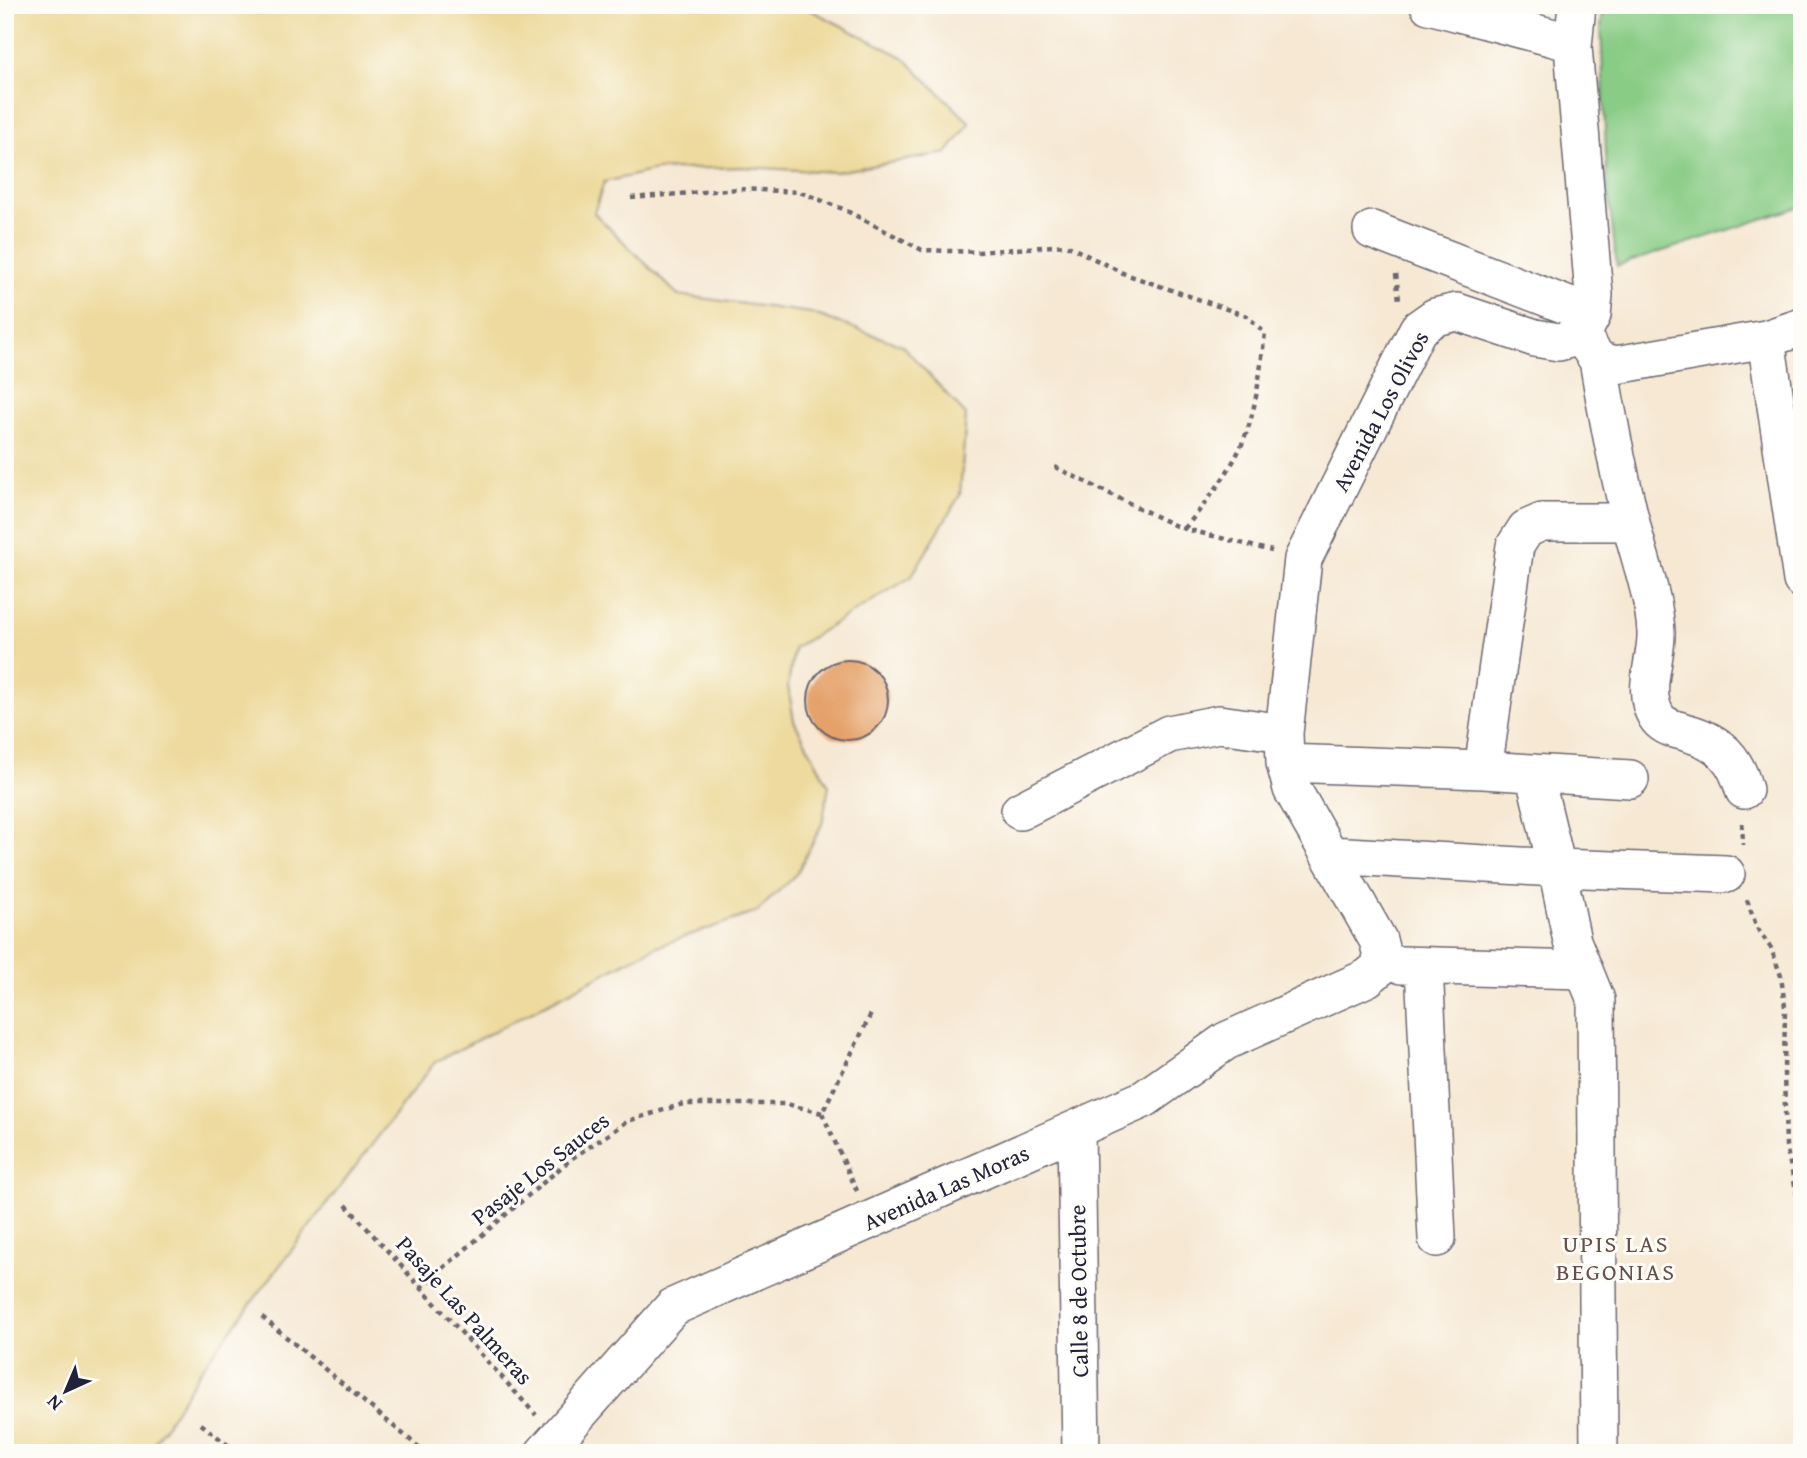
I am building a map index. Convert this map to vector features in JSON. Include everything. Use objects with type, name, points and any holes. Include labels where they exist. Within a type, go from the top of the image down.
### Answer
[{"type":"street","points":[[1429,5],[1573,43]]},
{"type":"street","points":[[1577,5],[1573,43],[1594,295],[1590,337],[1631,522],[1652,601],[1656,634],[1649,681],[1652,705],[1657,718],[1669,728],[1706,740],[1728,755],[1739,771],[1744,790]]},
{"type":"street","points":[[1381,234],[1590,337],[1616,365],[1766,339],[1802,327]]},
{"type":"street","name":"Avenida Los Olivos","points":[[1384,964],[1378,940],[1292,789],[1285,748],[1303,559],[1418,329],[1435,317],[1457,312],[1535,338],[1559,342],[1590,337]]},
{"type":"street","points":[[1766,339],[1802,580]]},
{"type":"street","points":[[1483,770],[1515,546],[1526,529],[1542,523],[1631,522]]},
{"type":"street","points":[[1020,811],[1170,734],[1219,724],[1285,748],[1483,770],[1630,779]]},
{"type":"street","points":[[1534,773],[1572,941],[1596,1000],[1599,1453]]},
{"type":"street","points":[[1330,855],[1557,868],[1738,872]]},
{"type":"street","points":[[1384,964],[1583,970]]},
{"type":"street","name":"Avenida Las Moras","points":[[550,1446],[673,1307],[1144,1099],[1226,1041],[1367,978],[1384,964]]},
{"type":"street","points":[[1424,966],[1437,1238]]},
{"type":"street","name":"Calle 8 de Octubre","points":[[1076,1129],[1081,1453]]},
{"type":"path","points":[[631,198],[738,189],[800,192],[843,209],[922,250],[978,253],[1066,245],[1125,274],[1247,316],[1265,333],[1253,408],[1242,443],[1209,499],[1184,529]]},
{"type":"path","points":[[1381,234],[1399,302]]},
{"type":"path","points":[[1055,467],[1184,529],[1303,559]]},
{"type":"path","points":[[1744,790],[1738,872],[1758,928],[1771,948],[1782,976],[1785,1007],[1786,1146],[1802,1216]]},
{"type":"path","points":[[871,1221],[821,1113],[872,1012]]},
{"type":"path","name":"Pasaje Los Sauces","points":[[420,1287],[571,1159],[628,1122],[683,1104],[786,1104],[821,1113]]},
{"type":"path","name":"Pasaje Las Palmeras","points":[[346,1205],[420,1287],[550,1446]]},
{"type":"path","points":[[262,1317],[426,1453]]},
{"type":"path","points":[[201,1424],[238,1453]]},
{"type":"green space","points":[[1604,5],[1802,5],[1802,206],[1617,266],[1607,183],[1601,26]]},
{"type":"sand","points":[[5,5],[801,5],[903,57],[970,123],[947,153],[835,172],[741,167],[656,170],[604,182],[594,213],[678,295],[811,313],[902,345],[966,415],[960,495],[911,577],[794,648],[788,686],[794,721],[829,786],[822,824],[797,873],[757,912],[655,947],[435,1062],[201,1369],[148,1453],[5,1453]]},
{"type":"building","points":[[840,660],[856,660],[877,671],[888,692],[888,708],[877,729],[856,740],[840,740],[826,734],[814,722],[808,708],[808,692],[814,678],[826,666]]},
{"type":"district","name":"UPIS LAS BEGONIAS","points":[[1616,1257]]}]
